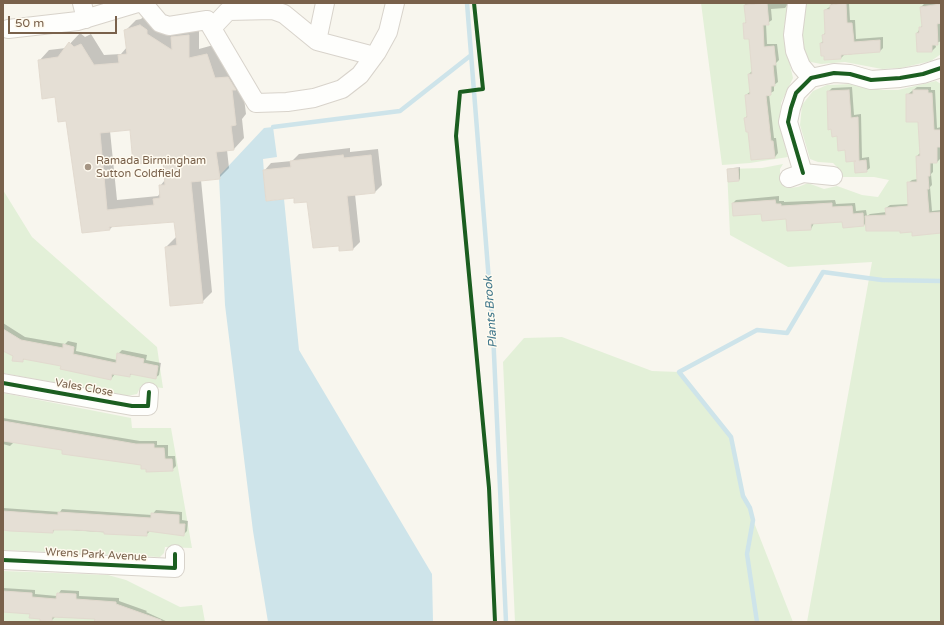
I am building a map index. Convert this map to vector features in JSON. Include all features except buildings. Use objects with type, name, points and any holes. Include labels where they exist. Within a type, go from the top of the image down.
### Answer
[{"type":"street","points":[[8,29],[78,21],[84,11],[138,3]]},
{"type":"street","points":[[143,3],[160,23],[169,26],[207,20],[256,103],[287,102],[314,98],[342,89],[360,75],[374,56],[388,32],[395,3]]},
{"type":"street","points":[[317,41],[325,3]]},
{"type":"street","points":[[797,3],[793,35],[795,51],[801,66],[811,78]]},
{"type":"street","points":[[212,28],[228,11],[273,10],[284,14],[291,11],[317,41],[374,56]]},
{"type":"street","points":[[833,176],[796,175],[788,122],[796,93],[811,78],[834,73],[850,74],[871,80],[900,78],[923,74],[941,68]]},
{"type":"street","name":"Vales Close","points":[[3,383],[132,406],[148,406]]},
{"type":"street","name":"Wrens Park Avenue","points":[[3,560],[175,568]]},
{"type":"green space","points":[[701,3],[787,3],[789,8],[784,26],[784,38],[793,78],[781,103],[780,126],[788,157],[750,163],[722,165]]},
{"type":"green space","points":[[808,3],[941,3],[941,54],[931,61],[901,68],[882,69],[845,62],[821,64],[811,62],[803,58],[799,25],[805,5]]},
{"type":"green space","points":[[936,81],[941,84],[941,622],[807,622],[872,262],[788,267],[730,235],[727,169],[762,168],[783,164],[780,169],[780,177],[785,186],[789,188],[798,187],[808,183],[824,189],[837,186],[862,195],[878,197],[889,180],[874,177],[841,177],[840,170],[833,163],[818,162],[810,159],[800,125],[802,105],[813,91],[827,85],[853,84],[883,90],[898,90]]},
{"type":"green space","points":[[3,190],[32,237],[157,347],[163,388],[141,386],[137,394],[127,396],[3,373]]},
{"type":"green space","points":[[562,337],[652,371],[679,372],[731,437],[743,496],[750,508],[753,520],[793,622],[515,622],[503,362],[524,338]]},
{"type":"green space","points":[[3,393],[131,418],[132,428],[171,428],[192,548],[165,547],[164,553],[160,557],[3,550]]},
{"type":"green space","points":[[3,571],[108,575],[126,580],[180,607],[202,605],[205,622],[3,622]]},
{"type":"water","points":[[273,127],[277,157],[263,159],[266,201],[284,199],[299,350],[432,574],[433,622],[268,622],[253,531],[225,305],[219,176],[264,128]]},
{"type":"waterway","name":"Plants Brook","points":[[467,3],[493,332],[506,622]]},
{"type":"waterway","points":[[273,127],[400,111],[470,56]]},
{"type":"waterway","points":[[757,622],[747,554],[753,520],[750,508],[743,496],[731,437],[679,372],[757,330],[787,333],[823,272],[882,280],[941,281]]},
{"type":"cycle path","points":[[474,3],[483,89],[460,92],[456,136],[489,488],[495,622]]},
{"type":"cycle path","points":[[803,173],[788,122],[796,93],[811,78],[834,73],[850,74],[871,80],[900,78],[923,74],[941,68]]},
{"type":"cycle path","points":[[3,383],[132,406],[148,406],[149,392]]},
{"type":"cycle path","points":[[3,560],[175,568],[175,554]]},
{"type":"place","name":"Ramada Birmingham Sutton Coldfield","points":[[88,167]]}]
